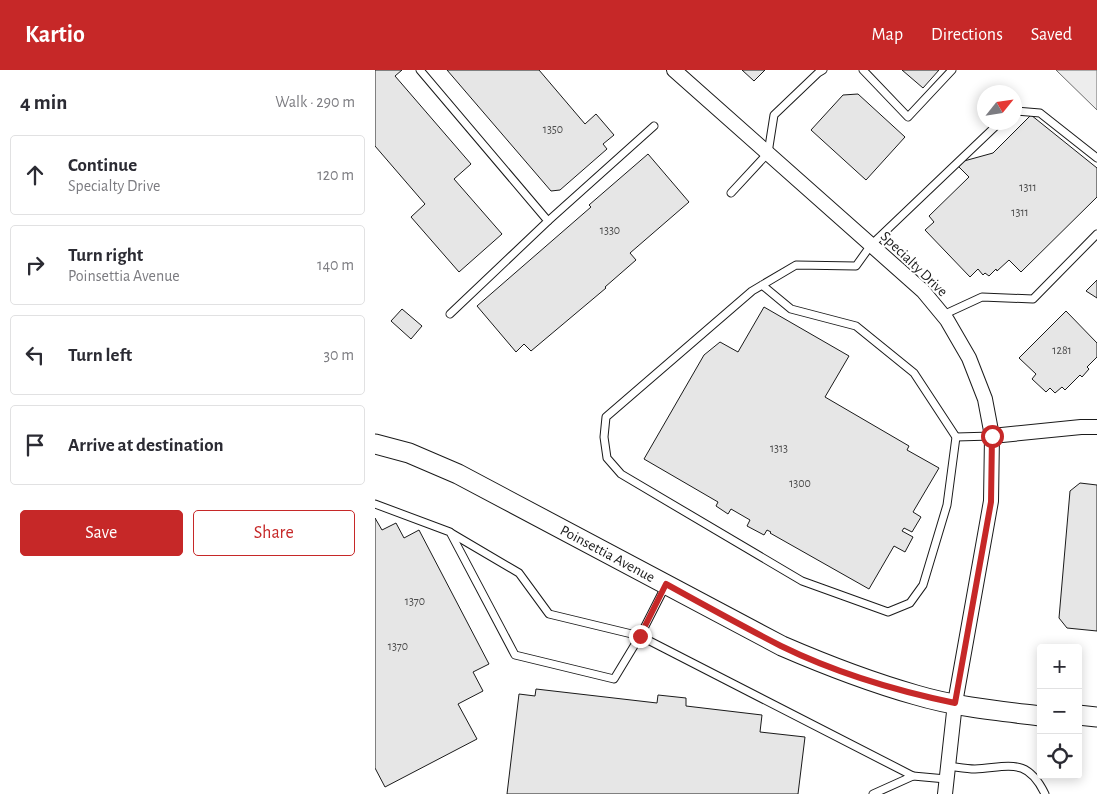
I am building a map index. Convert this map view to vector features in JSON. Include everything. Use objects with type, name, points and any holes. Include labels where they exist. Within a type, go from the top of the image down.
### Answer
[{"type":"main road","name":"Poinsettia Avenue","points":[[375,444],[409,453],[458,474],[782,646],[835,668],[917,695],[985,710],[1037,716]]},
{"type":"main road","points":[[1082,715],[1097,717]]},
{"type":"street","name":"Specialty Drive","points":[[673,70],[923,291],[943,315],[969,358],[985,399],[992,436],[991,502],[955,703],[945,794]]},
{"type":"street","points":[[992,436],[1097,427]]},
{"type":"lane","points":[[420,70],[547,222]]},
{"type":"lane","points":[[731,193],[768,153],[774,115],[823,70]]},
{"type":"lane","points":[[863,70],[907,116],[952,70]]},
{"type":"lane","points":[[1022,111],[1040,112],[1097,158]]},
{"type":"lane","points":[[450,314],[547,222],[654,126]]},
{"type":"lane","points":[[762,285],[791,309],[856,326],[914,373],[956,437],[947,505],[923,585],[910,604],[888,612],[802,581],[621,474],[607,458],[604,437],[606,418],[752,291],[796,264],[856,266],[871,245],[992,130]]},
{"type":"lane","points":[[943,315],[982,297],[1033,299],[1097,234]]},
{"type":"lane","points":[[956,437],[992,436]]},
{"type":"lane","points":[[375,504],[451,532],[519,573],[549,614],[640,636],[913,776]]},
{"type":"lane","points":[[451,532],[515,655],[614,679],[640,636],[666,584]]},
{"type":"lane","points":[[873,794],[913,776],[995,766],[1015,766],[1029,770],[1045,794]]},
{"type":"shaded area","points":[[1056,70],[1097,70],[1097,110]]},
{"type":"building","points":[[375,70],[402,70],[395,76],[471,164],[454,179],[502,234],[459,272],[411,217],[425,204],[375,146]]},
{"type":"building","points":[[447,70],[539,70],[585,124],[596,114],[614,135],[603,144],[607,149],[560,190],[551,191]]},
{"type":"building","points":[[742,70],[765,70],[754,81]]},
{"type":"building","points":[[902,70],[939,70],[923,88]]},
{"type":"building","points":[[858,94],[905,137],[866,180],[811,130],[843,95]]},
{"type":"building","points":[[1031,115],[1097,168],[1097,197],[1021,272],[1009,260],[989,276],[985,273],[983,275],[978,269],[970,277],[925,230],[934,222],[929,216],[969,177],[958,166],[964,161],[993,153],[1016,130],[1022,130],[1022,124]]},
{"type":"building","points":[[648,154],[689,202],[630,253],[636,260],[606,288],[531,351],[524,344],[516,352],[477,306],[591,207],[589,205]]},
{"type":"building","points":[[1097,280],[1097,298],[1086,291]]},
{"type":"building","points":[[764,307],[849,356],[825,397],[909,446],[907,450],[939,468],[913,512],[921,517],[912,532],[904,528],[902,531],[913,537],[905,552],[894,546],[869,589],[771,532],[767,530],[764,535],[747,526],[750,520],[731,509],[728,514],[716,506],[718,502],[644,459],[704,355],[720,342],[738,352]]},
{"type":"building","points":[[402,309],[422,326],[411,339],[391,321]]},
{"type":"building","points":[[1066,311],[1097,343],[1097,357],[1087,367],[1089,369],[1082,377],[1080,375],[1065,390],[1062,387],[1055,393],[1050,388],[1046,392],[1032,379],[1036,374],[1019,358]]},
{"type":"building","points":[[1080,483],[1097,485],[1097,631],[1067,628],[1059,618],[1070,491]]},
{"type":"building","points":[[375,518],[382,530],[396,523],[404,538],[419,530],[489,664],[473,672],[483,691],[458,704],[477,739],[385,787],[375,768]]},
{"type":"building","points":[[536,689],[657,703],[658,695],[686,698],[686,706],[762,715],[760,732],[805,737],[798,794],[507,794],[519,694],[535,696]]},
{"type":"route","points":[[640,636],[666,584],[782,646],[835,668],[917,695],[955,703],[991,502],[992,436]]}]
